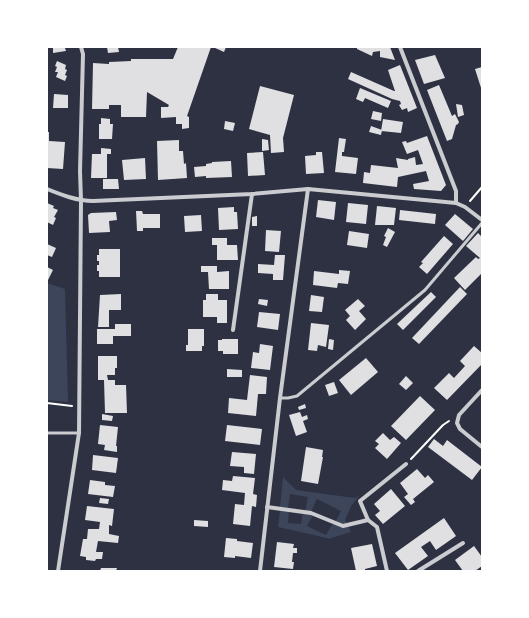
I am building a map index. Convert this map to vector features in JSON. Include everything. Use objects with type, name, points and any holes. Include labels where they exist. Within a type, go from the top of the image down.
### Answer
[{"type":"street","points":[[58,571],[79,433],[80,171],[83,54],[81,47]]},
{"type":"street","points":[[400,47],[456,191],[456,204]]},
{"type":"street","points":[[47,189],[81,201],[252,194],[308,189],[456,204],[465,207],[482,221]]},
{"type":"street","points":[[260,571],[280,398],[308,189]]},
{"type":"street","points":[[233,330],[252,194]]},
{"type":"street","points":[[482,390],[459,415],[456,423],[482,447]]},
{"type":"street","points":[[387,571],[377,527],[368,520],[360,501],[406,464]]},
{"type":"street","points":[[267,507],[312,513],[343,526],[368,520]]},
{"type":"street","points":[[418,571],[463,543]]},
{"type":"lane","points":[[280,398],[297,396],[425,290],[482,221]]},
{"type":"lane","points":[[47,434],[79,433]]},
{"type":"path","points":[[465,207],[482,187]]},
{"type":"path","points":[[47,404],[79,407]]},
{"type":"path","points":[[406,464],[443,425],[459,415]]},
{"type":"shaded area","points":[[47,283],[65,289],[68,402],[47,400]]},
{"type":"shaded area","points":[[283,477],[296,490],[355,498],[359,496],[351,506],[345,520],[347,524],[343,526],[335,522],[341,511],[317,499],[311,512],[305,511],[308,497],[290,494],[288,508],[280,507]]},
{"type":"shaded area","points":[[280,510],[289,511],[288,523],[301,524],[303,511],[313,515],[307,526],[326,535],[333,523],[348,526],[351,532],[331,539],[278,527]]},
{"type":"building","points":[[53,47],[68,48],[65,48],[66,51],[53,53]]},
{"type":"building","points":[[107,47],[118,47],[119,52],[108,53]]},
{"type":"building","points":[[178,47],[211,47],[187,116],[189,117],[189,128],[182,129],[182,124],[176,124],[176,117],[161,118],[161,107],[168,107],[169,105],[147,92],[146,117],[121,117],[121,105],[109,105],[109,109],[92,109],[93,63],[109,64],[109,62],[131,61],[131,59],[173,59]]},
{"type":"building","points":[[213,47],[226,47],[224,52]]},
{"type":"building","points":[[357,47],[390,47],[395,60],[380,57],[380,51],[373,52],[372,56],[357,49]]},
{"type":"building","points":[[435,55],[445,78],[424,84],[415,60]]},
{"type":"building","points":[[57,61],[66,65],[65,69],[67,70],[65,75],[67,76],[65,81],[56,77],[58,72],[55,72],[57,67],[55,66]]},
{"type":"building","points":[[400,65],[417,108],[408,112],[407,108],[402,110],[399,105],[401,104],[400,101],[392,99],[348,79],[351,72],[395,91],[388,70]]},
{"type":"building","points":[[482,67],[482,91],[475,69]]},
{"type":"building","points":[[439,85],[452,116],[455,114],[459,122],[456,125],[452,139],[447,141],[427,90]]},
{"type":"building","points":[[260,86],[294,95],[283,138],[284,152],[271,153],[270,135],[249,129]]},
{"type":"building","points":[[360,88],[391,101],[388,108],[365,98],[363,102],[356,99]]},
{"type":"building","points":[[54,94],[68,95],[68,108],[53,108]]},
{"type":"building","points":[[456,104],[462,105],[464,115],[458,117]]},
{"type":"building","points":[[373,111],[382,113],[381,121],[371,119]]},
{"type":"building","points":[[101,118],[110,119],[110,124],[113,124],[112,139],[99,139],[99,124],[101,124]]},
{"type":"building","points":[[383,119],[403,122],[401,133],[381,131]]},
{"type":"building","points":[[225,121],[235,123],[233,131],[224,129]]},
{"type":"building","points":[[371,126],[382,130],[381,135],[369,132]]},
{"type":"building","points":[[47,132],[49,132],[49,141],[65,142],[63,169],[47,168]]},
{"type":"building","points":[[427,136],[446,185],[441,191],[414,189],[413,184],[429,181],[426,171],[398,177],[397,187],[363,183],[364,172],[370,173],[371,165],[398,168],[396,158],[408,160],[415,157],[416,165],[423,164],[418,150],[407,154],[402,142],[406,141],[407,143]]},
{"type":"building","points":[[339,138],[346,139],[342,156],[358,158],[356,174],[335,172]]},
{"type":"building","points":[[262,139],[268,140],[269,150],[262,151]]},
{"type":"building","points":[[179,140],[179,151],[183,151],[184,164],[186,163],[187,178],[158,180],[157,141]]},
{"type":"building","points":[[101,148],[111,149],[111,154],[107,154],[107,178],[91,178],[92,154],[101,154]]},
{"type":"building","points":[[263,152],[265,175],[248,176],[247,153]]},
{"type":"building","points":[[316,152],[322,152],[324,173],[306,174],[305,156],[316,155]]},
{"type":"building","points":[[145,158],[146,179],[124,180],[122,160]]},
{"type":"building","points":[[231,161],[232,177],[195,177],[194,167],[206,166],[206,164],[212,162]]},
{"type":"building","points":[[103,179],[118,179],[119,189],[103,189]]},
{"type":"building","points":[[318,200],[336,202],[334,220],[316,217]]},
{"type":"building","points":[[47,203],[54,206],[53,208],[58,210],[54,217],[56,218],[53,225],[47,222]]},
{"type":"building","points":[[348,203],[368,205],[366,224],[346,222]]},
{"type":"building","points":[[377,206],[396,208],[394,225],[375,225]]},
{"type":"building","points":[[234,207],[234,212],[237,212],[238,229],[219,230],[218,208]]},
{"type":"building","points":[[400,210],[436,214],[435,224],[399,220]]},
{"type":"building","points":[[136,211],[142,211],[143,214],[160,214],[160,228],[143,228],[143,231],[137,231]]},
{"type":"building","points":[[116,212],[117,220],[109,221],[110,232],[89,233],[88,215],[91,213]]},
{"type":"building","points":[[455,214],[473,229],[463,241],[445,225]]},
{"type":"building","points":[[201,215],[202,231],[185,232],[184,216]]},
{"type":"building","points":[[257,216],[257,226],[252,226],[252,217]]},
{"type":"building","points":[[388,228],[395,232],[387,247],[383,245],[386,237],[384,236]]},
{"type":"building","points":[[266,230],[281,231],[279,252],[265,251]]},
{"type":"building","points":[[349,231],[369,234],[367,248],[347,245]]},
{"type":"building","points":[[478,233],[482,237],[482,273],[465,290],[454,278],[476,257],[478,259],[480,258],[466,246]]},
{"type":"building","points":[[444,236],[453,244],[427,274],[419,267],[423,263],[421,262]]},
{"type":"building","points":[[212,238],[227,238],[227,245],[237,245],[238,260],[217,260],[217,245],[212,245]]},
{"type":"building","points":[[47,244],[56,248],[52,257],[47,255]]},
{"type":"building","points":[[99,249],[120,249],[120,277],[99,277],[97,265],[99,265],[99,261],[97,261],[97,255],[99,255]]},
{"type":"building","points":[[275,255],[285,255],[283,280],[273,280],[273,274],[258,273],[258,264],[274,265]]},
{"type":"building","points":[[201,266],[217,266],[217,272],[229,271],[229,289],[209,289],[208,272],[201,272]]},
{"type":"building","points":[[47,267],[53,270],[47,282]]},
{"type":"building","points":[[339,270],[350,271],[348,284],[338,283],[337,288],[313,285],[314,271],[339,274]]},
{"type":"building","points":[[460,287],[467,294],[419,344],[412,338]]},
{"type":"building","points":[[431,292],[436,297],[403,330],[397,324]]},
{"type":"building","points":[[121,294],[121,310],[109,310],[109,327],[98,327],[100,295]]},
{"type":"building","points":[[206,294],[218,294],[218,300],[227,300],[227,323],[217,323],[217,317],[203,317],[203,300],[206,300]]},
{"type":"building","points":[[311,295],[324,297],[322,312],[309,311]]},
{"type":"building","points":[[259,299],[268,300],[267,306],[258,304]]},
{"type":"building","points":[[358,299],[365,306],[359,311],[366,319],[355,330],[346,320],[350,316],[345,310]]},
{"type":"building","points":[[259,312],[280,314],[278,330],[257,327]]},
{"type":"building","points":[[311,323],[329,325],[326,347],[318,345],[317,351],[308,350]]},
{"type":"building","points":[[115,324],[131,324],[131,336],[113,336],[113,344],[97,344],[97,329],[115,329]]},
{"type":"building","points":[[188,329],[204,329],[204,346],[202,346],[202,351],[186,351],[186,345],[188,345]]},
{"type":"building","points":[[238,339],[238,354],[223,354],[223,351],[218,351],[218,340]]},
{"type":"building","points":[[329,339],[334,340],[333,350],[328,349]]},
{"type":"building","points":[[260,344],[273,346],[270,370],[251,368],[253,352],[259,353]]},
{"type":"building","points":[[474,346],[482,353],[482,364],[447,400],[434,388],[449,373],[454,378],[465,366],[460,361]]},
{"type":"building","points":[[98,356],[117,356],[117,368],[115,368],[115,375],[107,375],[108,380],[115,380],[115,385],[126,385],[127,413],[105,413],[104,380],[98,380]]},
{"type":"building","points":[[366,358],[378,372],[351,395],[339,380]]},
{"type":"building","points":[[227,369],[242,370],[242,377],[227,377]]},
{"type":"building","points":[[250,375],[267,377],[266,394],[258,394],[256,416],[228,413],[229,398],[247,400]]},
{"type":"building","points":[[406,376],[413,383],[406,390],[399,384]]},
{"type":"building","points":[[334,382],[338,393],[329,396],[325,385]]},
{"type":"building","points":[[420,396],[435,410],[406,440],[391,426]]},
{"type":"building","points":[[305,404],[306,408],[299,410],[298,407]]},
{"type":"building","points":[[300,412],[302,417],[307,415],[308,419],[303,421],[307,432],[296,436],[289,415]]},
{"type":"building","points":[[102,414],[113,416],[112,421],[102,420]]},
{"type":"building","points":[[100,425],[118,427],[116,446],[117,452],[104,450],[105,445],[98,444]]},
{"type":"building","points":[[227,425],[262,429],[260,445],[225,441]]},
{"type":"building","points":[[383,433],[390,440],[394,437],[401,443],[387,459],[375,448],[379,444],[375,441]]},
{"type":"building","points":[[434,439],[443,446],[447,440],[482,467],[472,480],[428,447]]},
{"type":"building","points":[[306,447],[323,450],[318,484],[301,481]]},
{"type":"building","points":[[232,452],[256,454],[254,474],[244,473],[244,467],[230,466]]},
{"type":"building","points":[[93,455],[118,458],[116,473],[92,470]]},
{"type":"building","points":[[417,469],[425,478],[428,475],[434,482],[413,499],[415,502],[411,505],[404,497],[408,494],[400,483]]},
{"type":"building","points":[[233,476],[255,478],[253,494],[257,495],[256,507],[252,506],[250,526],[233,524],[235,504],[244,505],[245,493],[222,490],[223,480],[232,481]]},
{"type":"building","points":[[90,480],[105,482],[105,485],[115,486],[113,497],[88,494]]},
{"type":"building","points":[[391,489],[405,506],[383,524],[375,515],[380,511],[374,504]]},
{"type":"building","points":[[100,498],[109,499],[108,504],[99,503]]},
{"type":"building","points":[[87,506],[114,509],[112,526],[109,525],[109,534],[119,536],[118,543],[98,541],[96,552],[103,552],[102,559],[96,559],[95,561],[86,560],[86,557],[80,556],[83,539],[87,539],[88,529],[99,529],[100,522],[85,520]]},
{"type":"building","points":[[444,518],[456,536],[436,550],[430,541],[421,547],[428,556],[408,570],[395,553]]},
{"type":"building","points":[[194,520],[208,521],[208,527],[194,526]]},
{"type":"building","points":[[226,538],[253,543],[251,558],[235,556],[235,558],[224,557]]},
{"type":"building","points":[[277,542],[294,544],[293,548],[297,548],[297,553],[293,553],[293,569],[274,567]]},
{"type":"building","points":[[372,544],[377,566],[365,569],[365,571],[356,571],[351,548]]},
{"type":"building","points":[[474,546],[482,557],[482,566],[475,571],[463,571],[455,560]]},
{"type":"building","points":[[101,568],[117,568],[116,571],[100,571]]}]
